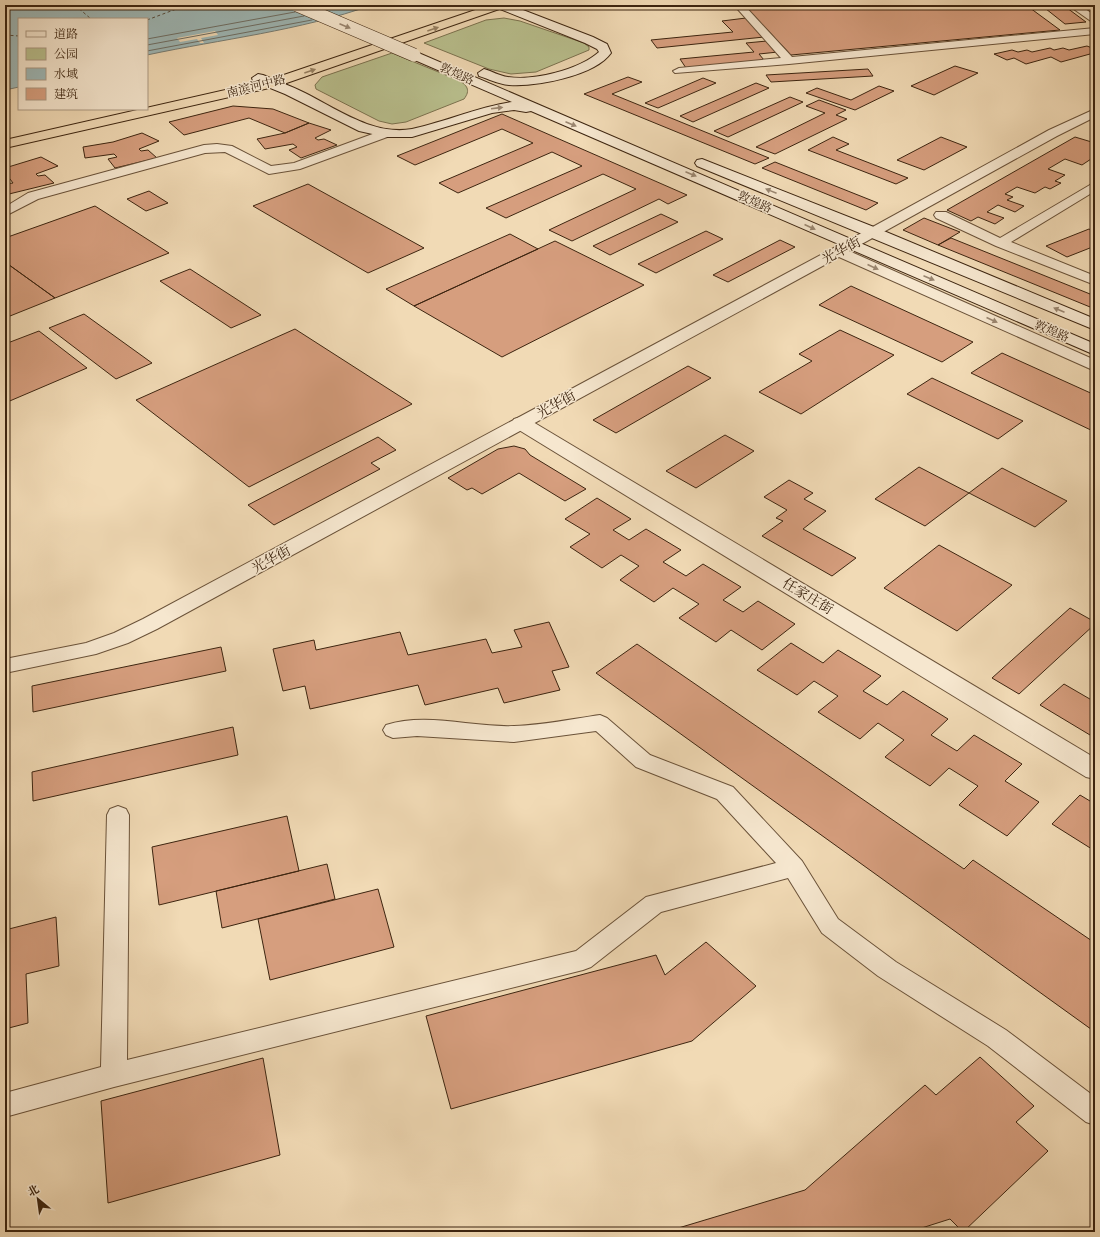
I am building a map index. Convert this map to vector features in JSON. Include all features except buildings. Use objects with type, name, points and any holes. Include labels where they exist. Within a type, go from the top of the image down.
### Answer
[{"type":"highway","name":"南滨河中路","points":[[148,103],[258,78],[473,5]]},
{"type":"highway","name":"南滨河中路","points":[[5,144],[273,84],[500,5]]},
{"type":"highway","points":[[5,135],[116,110]]},
{"type":"main road","name":"敦煌路","points":[[296,5],[414,55],[669,150]]},
{"type":"main road","name":"敦煌路","points":[[319,5],[427,51],[536,109],[844,248],[1095,350]]},
{"type":"main road","points":[[460,118],[486,97],[479,78],[508,81],[532,81],[567,73],[601,58],[605,53],[603,47],[500,5]]},
{"type":"main road","points":[[548,92],[549,86],[567,73]]},
{"type":"main road","points":[[258,78],[364,128],[386,133],[412,133],[490,109],[514,106],[536,109]]},
{"type":"main road","name":"敦煌路","points":[[691,159],[874,232],[1095,325]]},
{"type":"main road","name":"任家庄街","points":[[521,423],[1095,770]]},
{"type":"street","points":[[739,5],[789,61]]},
{"type":"street","points":[[1073,5],[1095,21]]},
{"type":"street","points":[[679,71],[1095,31]]},
{"type":"street","name":"光华街","points":[[5,666],[89,649],[121,638],[201,597],[874,232],[1053,133],[1095,112]]},
{"type":"street","points":[[5,212],[33,196],[204,149],[228,149],[269,170],[296,166],[386,133]]},
{"type":"street","points":[[1001,243],[1095,186]]},
{"type":"street","points":[[5,198],[21,203]]},
{"type":"street","points":[[941,215],[1001,243],[1095,281]]},
{"type":"street","points":[[844,248],[1095,366]]},
{"type":"street","points":[[393,730],[417,728],[514,734],[600,723],[643,761],[725,793],[794,867],[830,926],[887,969],[997,1038],[1095,1113]]},
{"type":"street","points":[[114,1075],[118,815]]},
{"type":"street","points":[[5,1105],[114,1075],[583,960],[654,904],[794,867]]},
{"type":"green space","points":[[504,18],[520,21],[584,43],[589,47],[589,50],[536,72],[511,74],[489,69],[424,43],[486,20]]},
{"type":"green space","points":[[392,53],[458,80],[466,86],[468,90],[466,96],[464,99],[406,122],[392,124],[379,121],[316,89],[315,85],[322,77]]},
{"type":"water","points":[[5,5],[372,5],[317,22],[148,55],[148,18],[18,18],[18,87],[5,90]]},
{"type":"pier","points":[[215,31],[218,35],[201,38],[204,43],[200,43],[197,39],[180,42],[177,38]]},
{"type":"ferry route","points":[[75,5],[90,18]]},
{"type":"ferry route","points":[[148,20],[187,5]]},
{"type":"ferry route","points":[[5,35],[18,36]]}]
